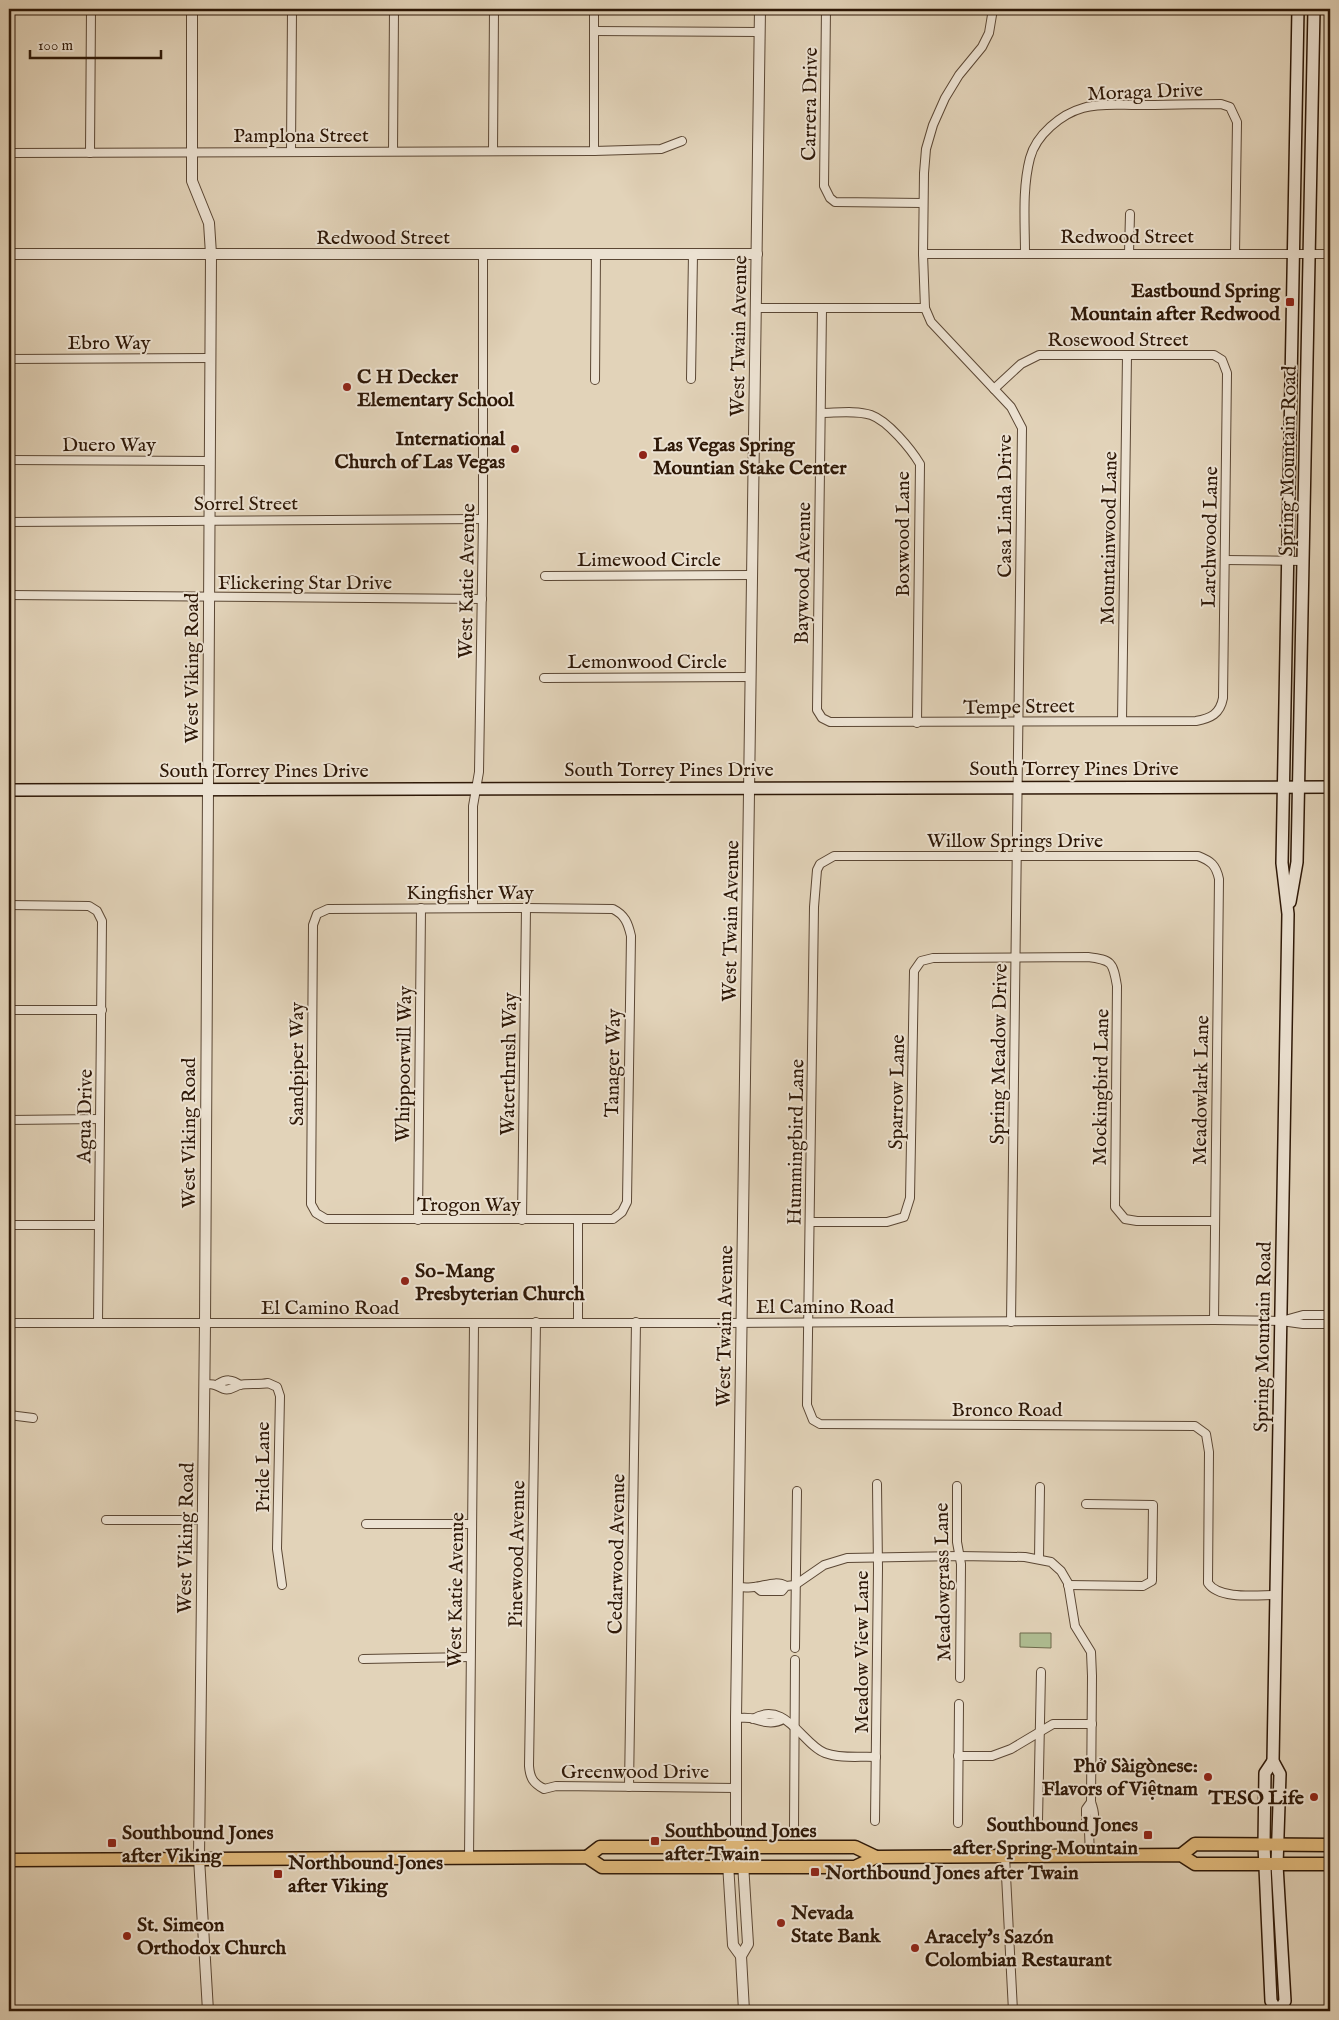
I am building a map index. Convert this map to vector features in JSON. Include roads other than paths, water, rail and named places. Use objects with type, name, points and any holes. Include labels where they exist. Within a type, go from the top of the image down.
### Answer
[{"type":"main road","name":"Spring Mountain Road","points":[[1273,1761],[1265,1773],[1264,1865],[1271,2001],[1278,2011],[1285,2001],[1277,1865],[1280,1774],[1273,1761],[1288,914],[1282,863],[1298,9]]},
{"type":"main road","name":"Spring Mountain Road","points":[[1288,914],[1297,862],[1314,9]]},
{"type":"main road","points":[[1298,32],[1303,36],[1304,57],[1313,92]]},
{"type":"main road","name":"South Torrey Pines Drive","points":[[9,790],[1330,787]]},
{"type":"main road","points":[[1181,1855],[1195,1844],[1330,1845]]},
{"type":"main road","points":[[587,1857],[600,1847],[855,1847],[876,1857]]},
{"type":"main road","points":[[9,1860],[587,1857],[602,1867],[743,1867],[855,1866],[876,1857],[1181,1855],[1195,1864],[1330,1864]]},
{"type":"street","points":[[90,153],[91,9]]},
{"type":"street","name":"West Viking Road","points":[[192,9],[192,181],[209,223],[211,254],[205,1324],[199,1858],[208,2011]]},
{"type":"street","points":[[291,151],[292,9]]},
{"type":"street","points":[[393,151],[394,9]]},
{"type":"street","points":[[493,150],[494,9]]},
{"type":"street","points":[[594,9],[594,151]]},
{"type":"street","name":"West Twain Avenue","points":[[741,1956],[748,1944],[742,1847],[736,1834],[736,1718],[760,9]]},
{"type":"street","name":"Carrera Drive","points":[[826,9],[824,186],[830,198],[835,202],[923,204]]},
{"type":"street","name":"Casa Linda Drive","points":[[993,9],[989,33],[982,47],[945,98],[926,149],[923,254],[925,308],[931,322],[1011,407],[1022,428],[1020,722],[1017,787]]},
{"type":"street","points":[[594,31],[760,32]]},
{"type":"street","name":"Moraga Drive","points":[[1025,254],[1026,183],[1030,156],[1043,135],[1052,125],[1074,111],[1086,107],[1221,104],[1230,107],[1237,122],[1235,253]]},
{"type":"street","name":"Pamplona Street","points":[[9,153],[594,151],[660,149],[682,141]]},
{"type":"street","points":[[1129,253],[1130,214]]},
{"type":"street","name":"Redwood Street","points":[[9,254],[756,254]]},
{"type":"street","name":"West Katie Avenue","points":[[473,908],[473,806],[479,772],[482,599],[483,254]]},
{"type":"street","points":[[596,254],[596,380]]},
{"type":"street","points":[[691,379],[693,254]]},
{"type":"street","name":"Redwood Street","points":[[923,254],[1330,254]]},
{"type":"street","points":[[756,308],[925,308]]},
{"type":"street","name":"Baywood Avenue","points":[[822,308],[817,710],[822,718]]},
{"type":"street","name":"Rosewood Street","points":[[994,389],[1021,364],[1039,355],[1214,355],[1222,360]]},
{"type":"street","name":"Mountainwood Lane","points":[[1122,721],[1127,355]]},
{"type":"street","name":"Ebro Way","points":[[9,359],[210,358]]},
{"type":"street","name":"Larchwood Lane","points":[[1216,714],[1222,706],[1223,698],[1227,374],[1222,360]]},
{"type":"street","name":"Boxwood Lane","points":[[821,413],[872,416],[885,424],[912,451],[920,464],[917,723]]},
{"type":"street","name":"Duero Way","points":[[9,460],[210,461]]},
{"type":"street","name":"Sorrel Street","points":[[9,522],[483,518]]},
{"type":"street","points":[[1225,560],[1303,561]]},
{"type":"street","name":"Limewood Circle","points":[[545,576],[752,575]]},
{"type":"street","name":"Flickering Star Drive","points":[[9,595],[482,599]]},
{"type":"street","name":"Lemonwood Circle","points":[[544,678],[751,677]]},
{"type":"street","name":"Tempe Street","points":[[822,718],[830,722],[917,723],[1196,721],[1208,719],[1216,714]]},
{"type":"street","name":"Spring Meadow Drive","points":[[1011,1322],[1017,787]]},
{"type":"street","name":"Willow Springs Drive","points":[[820,864],[834,856],[1198,856],[1212,861]]},
{"type":"street","name":"Meadowlark Lane","points":[[1212,861],[1217,868],[1219,879],[1214,1320]]},
{"type":"street","name":"Hummingbird Lane","points":[[813,1420],[807,1405],[808,1322],[814,907],[817,870],[820,864]]},
{"type":"street","name":"Agua Drive","points":[[9,905],[89,906],[98,911],[102,922],[98,1322]]},
{"type":"street","name":"Kingfisher Way","points":[[318,914],[328,908],[613,908],[623,914]]},
{"type":"street","name":"Whippoorwill Way","points":[[418,1220],[422,908]]},
{"type":"street","name":"Waterthrush Way","points":[[522,1220],[526,908]]},
{"type":"street","name":"Sandpiper Way","points":[[316,1213],[311,1204],[313,925],[318,914]]},
{"type":"street","name":"Tanager Way","points":[[622,1212],[627,1202],[630,936],[629,925],[623,914]]},
{"type":"street","name":"Mockingbird Lane","points":[[1015,957],[1103,958],[1114,967],[1117,986],[1115,1207],[1119,1214],[1125,1218],[1137,1221],[1214,1221]]},
{"type":"street","name":"Sparrow Lane","points":[[810,1222],[886,1222],[904,1217],[910,1198],[914,971],[916,966],[933,958],[1015,957]]},
{"type":"street","points":[[9,1010],[102,1010]]},
{"type":"street","points":[[9,1120],[100,1119]]},
{"type":"street","name":"Trogon Way","points":[[316,1213],[326,1219],[522,1220],[613,1219],[622,1212]]},
{"type":"street","points":[[578,1219],[578,1322]]},
{"type":"street","points":[[9,1225],[99,1225]]},
{"type":"street","name":"El Camino Road","points":[[1281,1321],[1303,1315],[1330,1315]]},
{"type":"street","name":"El Camino Road","points":[[9,1323],[1214,1320],[1330,1324]]},
{"type":"street","name":"Pinewood Avenue","points":[[535,1784],[530,1776],[529,1766],[536,1322]]},
{"type":"street","name":"Cedarwood Avenue","points":[[629,1787],[636,1322]]},
{"type":"street","name":"West Katie Avenue","points":[[469,1858],[474,1323]]},
{"type":"street","name":"Pride Lane","points":[[204,1384],[218,1384],[224,1389],[234,1389],[240,1385],[268,1383],[276,1387],[280,1396],[277,1549],[282,1585]]},
{"type":"street","points":[[9,1415],[32,1418]]},
{"type":"street","name":"Bronco Road","points":[[813,1420],[820,1424],[1179,1424],[1196,1426],[1206,1434],[1209,1452],[1208,1583],[1216,1592],[1276,1594]]},
{"type":"street","name":"Meadow View Lane","points":[[875,1821],[877,1484]]},
{"type":"street","name":"Meadowgrass Lane","points":[[957,1486],[960,1678]]},
{"type":"street","points":[[1039,1559],[1040,1487]]},
{"type":"street","points":[[795,1648],[797,1492]]},
{"type":"street","points":[[1068,1585],[1143,1586],[1152,1581],[1153,1505],[1086,1504]]},
{"type":"street","points":[[106,1520],[203,1520]]},
{"type":"street","points":[[366,1524],[472,1524]]},
{"type":"street","points":[[738,1587],[756,1587],[761,1591],[782,1590],[786,1586],[796,1585],[824,1565],[847,1558],[959,1556],[1039,1559],[1052,1562],[1061,1571],[1068,1585],[1075,1626],[1090,1652],[1092,1724],[1090,1802],[1086,1809],[1086,1826],[1090,1831],[1090,1856]]},
{"type":"street","points":[[363,1659],[470,1657]]},
{"type":"street","points":[[794,1827],[796,1660]]},
{"type":"street","points":[[1038,1821],[1041,1672]]},
{"type":"street","points":[[958,1823],[959,1704]]},
{"type":"street","points":[[736,1718],[753,1719],[758,1722],[778,1722],[783,1719],[794,1726],[824,1753],[876,1757]]},
{"type":"street","points":[[958,1756],[992,1756],[1011,1749],[1053,1724],[1092,1724]]},
{"type":"street","name":"Greenwood Drive","points":[[535,1784],[544,1789],[556,1786],[736,1788]]},
{"type":"street","points":[[728,1847],[736,1834]]},
{"type":"street","name":"West Twain Avenue","points":[[728,1847],[733,1945],[741,1956],[744,2011]]},
{"type":"street","points":[[1005,1856],[1014,2011]]},
{"type":"place","name":"Eastbound Spring Mountain after Redwood","points":[[1290,302]]},
{"type":"place","name":"C H Decker Elementary School","points":[[347,387]]},
{"type":"place","name":"International Church of Las Vegas","points":[[515,449]]},
{"type":"place","name":"Las Vegas Spring Mountian Stake Center","points":[[643,455]]},
{"type":"place","name":"So-Mang Presbyterian Church","points":[[405,1281]]},
{"type":"place","name":"Phở Sàigònese: Flavors of Việtnam","points":[[1208,1777]]},
{"type":"place","name":"TESO Life","points":[[1314,1797]]},
{"type":"place","name":"Southbound Jones after Spring Mountain","points":[[1148,1835]]},
{"type":"place","name":"Southbound Jones after Twain","points":[[655,1841]]},
{"type":"place","name":"Southbound Jones after Viking","points":[[112,1843]]},
{"type":"place","name":"Northbound Jones after Twain","points":[[815,1872]]},
{"type":"place","name":"Northbound Jones after Viking","points":[[278,1874]]},
{"type":"place","name":"Nevada State Bank","points":[[781,1923]]},
{"type":"place","name":"St. Simeon Orthodox Church","points":[[127,1936]]},
{"type":"place","name":"Aracely's Sazón Colombian Restaurant","points":[[915,1948]]}]
